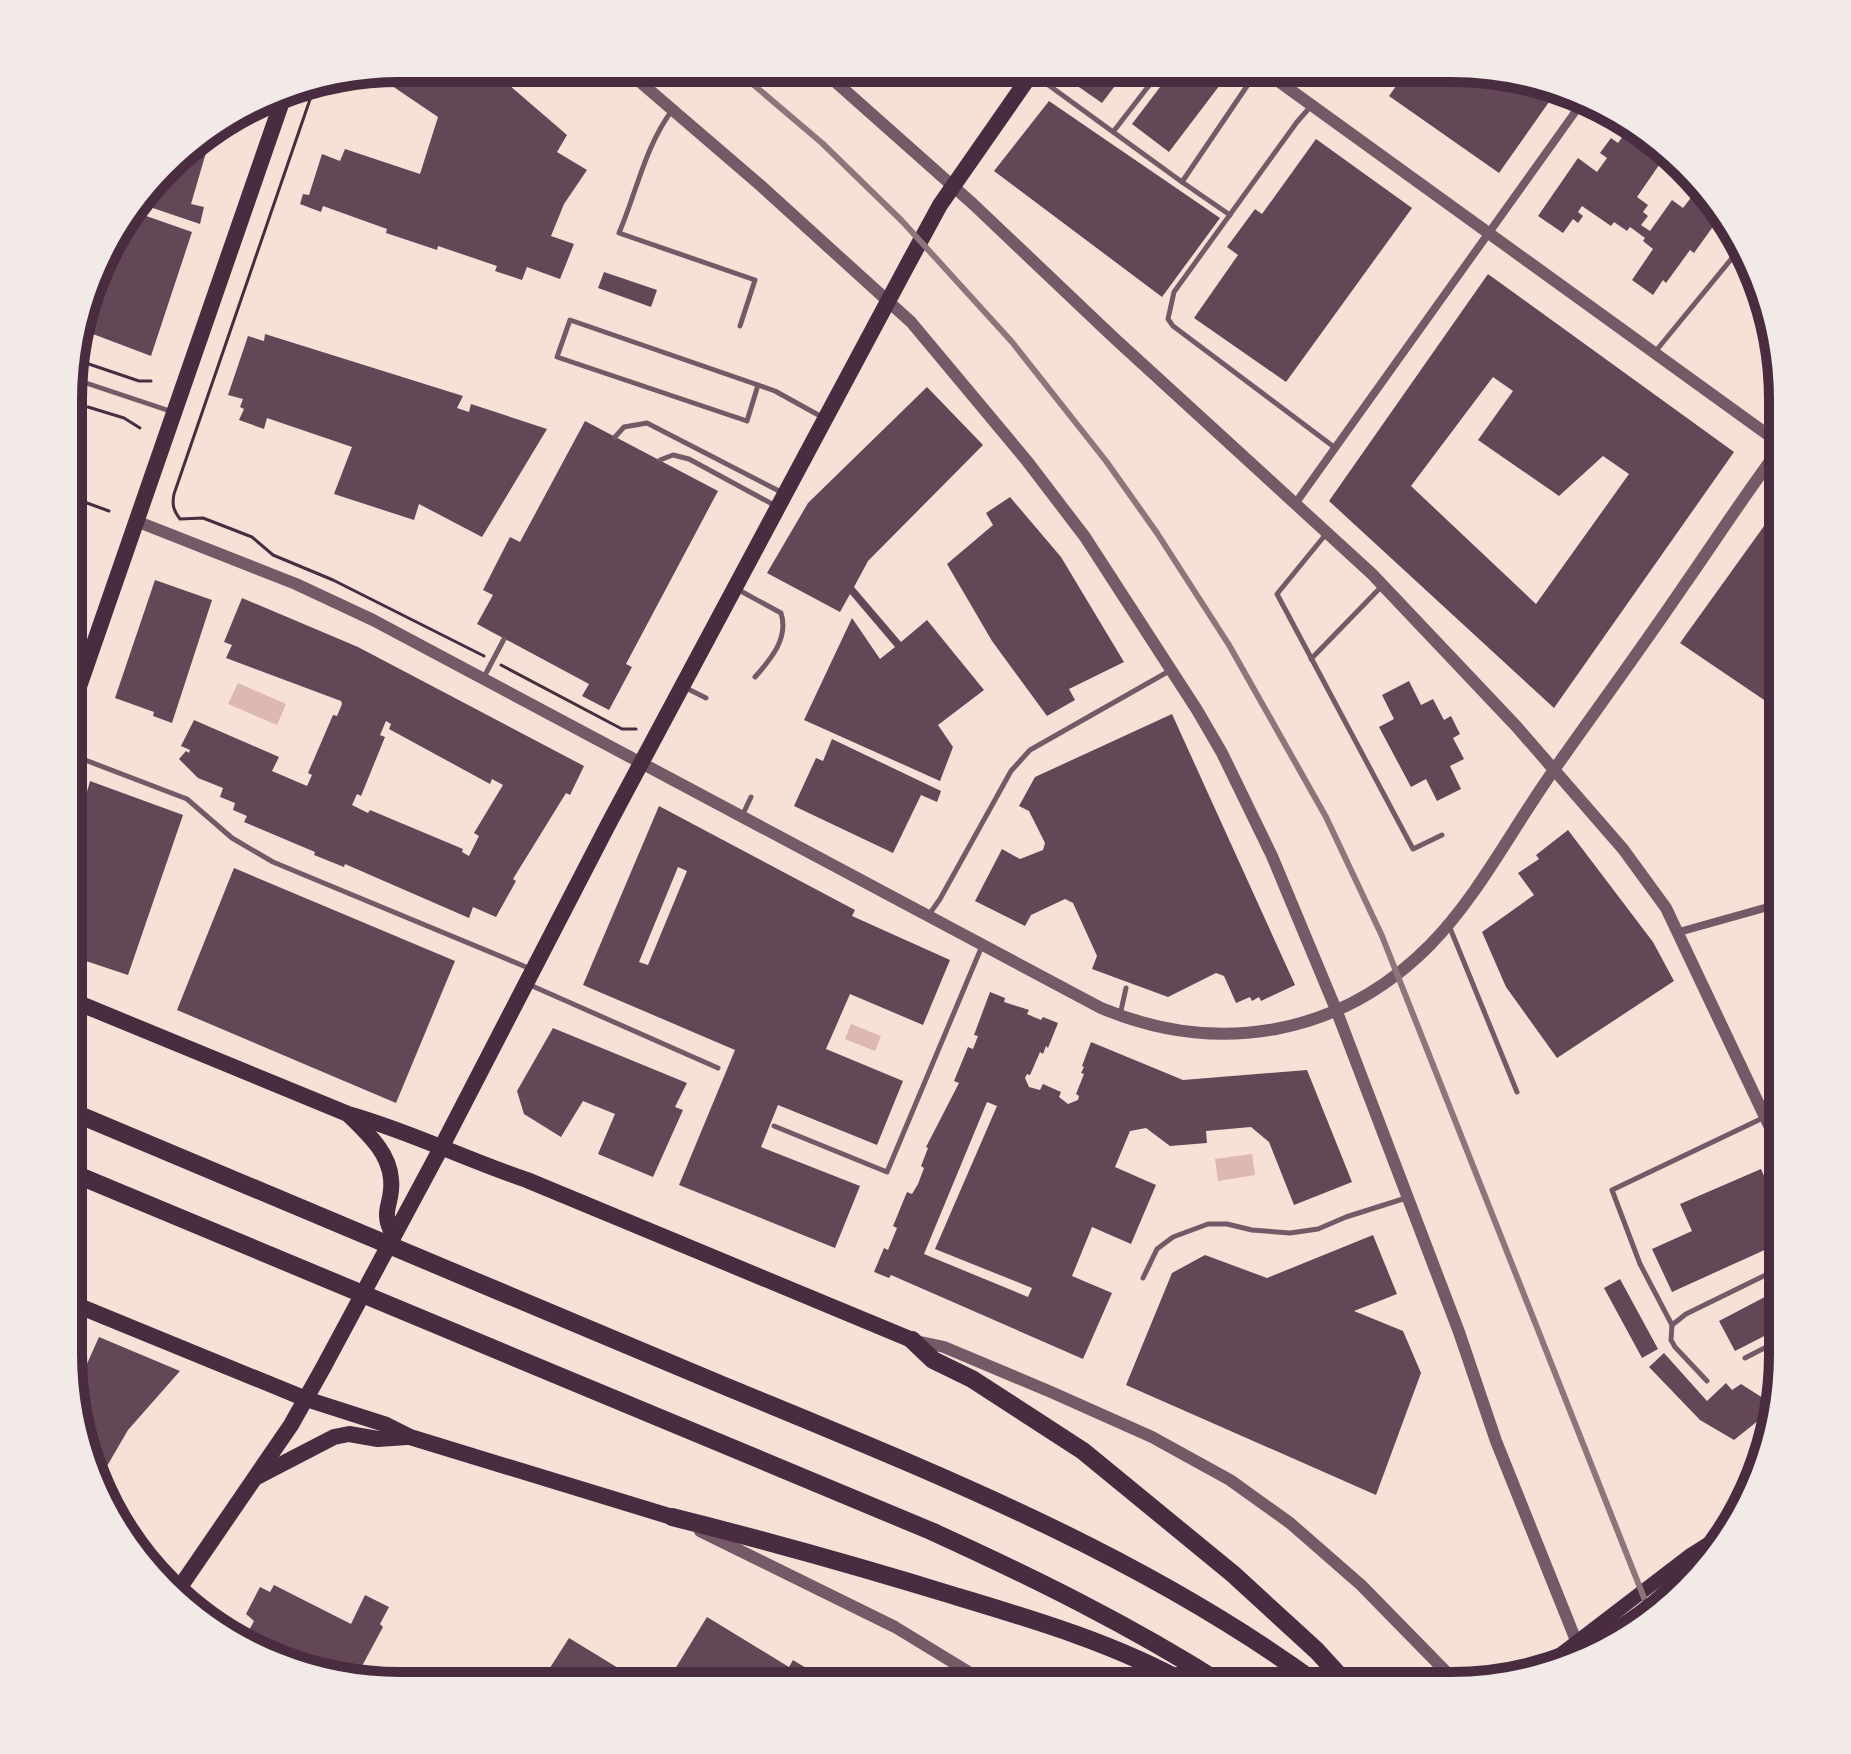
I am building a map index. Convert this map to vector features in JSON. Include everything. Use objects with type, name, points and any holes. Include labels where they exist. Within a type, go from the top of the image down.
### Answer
[{"type":"highway","points":[[82,1116],[928,1471],[1097,1550],[1278,1655],[1301,1672]]},
{"type":"highway","points":[[82,1177],[931,1531],[1119,1621],[1203,1672]]},
{"type":"highway","points":[[912,1340],[933,1360],[972,1379],[1083,1451],[1233,1574],[1336,1672]]},
{"type":"highway","points":[[672,1517],[791,1547],[1030,1618],[1121,1652],[1162,1672]]},
{"type":"main road","points":[[181,1585],[306,1399],[940,205],[1025,82]]},
{"type":"main road","points":[[82,678],[281,105]]},
{"type":"main road","points":[[82,1005],[348,1114],[527,1180],[912,1340]]},
{"type":"main road","points":[[348,1114],[385,1158],[391,1179],[385,1219],[393,1235]]},
{"type":"main road","points":[[82,1307],[306,1399],[384,1424],[410,1437],[672,1517]]},
{"type":"main road","points":[[256,1478],[334,1437],[349,1434],[378,1439],[410,1437]]},
{"type":"main road","points":[[1564,1651],[1704,1546]]},
{"type":"street","points":[[641,82],[888,301],[937,352],[1085,537],[1222,753],[1272,856],[1337,1012],[1496,1441],[1578,1646]]},
{"type":"street","points":[[836,82],[973,204],[1326,533],[1454,658],[1645,875],[1679,932],[1769,1124]]},
{"type":"street","points":[[1279,82],[1769,435]]},
{"type":"street","points":[[1295,504],[1578,108]]},
{"type":"street","points":[[136,521],[296,584],[373,620],[1120,1016],[1164,1029],[1226,1035],[1262,1031],[1337,1012],[1398,973],[1431,944],[1466,901],[1769,464]]},
{"type":"street","points":[[1679,932],[1769,907]]},
{"type":"street","points":[[912,1340],[944,1347],[1051,1392],[1152,1437],[1230,1480],[1290,1523],[1361,1585],[1446,1672]]},
{"type":"street","points":[[672,1517],[895,1627],[969,1672]]},
{"type":"lane","points":[[1047,82],[1230,215]]},
{"type":"lane","points":[[1113,132],[1152,82]]},
{"type":"lane","points":[[1182,182],[1251,82]]},
{"type":"lane","points":[[1312,105],[1174,292],[1168,319],[1173,326],[1335,448]]},
{"type":"lane","points":[[673,109],[658,128],[648,149],[619,233],[755,280],[740,326]]},
{"type":"lane","points":[[1655,352],[1734,256]]},
{"type":"lane","points":[[758,385],[747,421],[557,357],[570,320],[758,385],[775,391],[826,419]]},
{"type":"lane","points":[[82,391],[85,383],[174,412]]},
{"type":"lane","points":[[615,437],[624,427],[647,423],[729,465],[782,501]]},
{"type":"lane","points":[[660,460],[680,456],[782,501]]},
{"type":"lane","points":[[722,477],[729,465]]},
{"type":"lane","points":[[1326,533],[1277,594],[1413,849],[1442,835]]},
{"type":"lane","points":[[1311,659],[1382,586]]},
{"type":"lane","points":[[735,588],[781,613],[784,621],[777,651],[755,677]]},
{"type":"lane","points":[[483,678],[504,639]]},
{"type":"lane","points":[[928,916],[1011,771],[1030,750],[1172,670]]},
{"type":"lane","points":[[682,686],[706,698]]},
{"type":"lane","points":[[82,759],[187,799],[232,838],[273,862],[528,976],[718,1068]]},
{"type":"lane","points":[[742,817],[751,797]]},
{"type":"lane","points":[[1448,923],[1517,1092]]},
{"type":"lane","points":[[774,1126],[887,1172],[983,945]]},
{"type":"lane","points":[[1120,1016],[1126,988]]},
{"type":"lane","points":[[1707,1381],[1671,1340],[1672,1325],[1640,1264],[1612,1190],[1766,1117]]},
{"type":"lane","points":[[1143,1278],[1157,1249],[1173,1237],[1208,1224],[1290,1233],[1318,1229],[1408,1197]]},
{"type":"lane","points":[[1672,1325],[1686,1314],[1769,1273]]},
{"type":"lane","points":[[82,1319],[86,1309]]},
{"type":"lane","points":[[1745,1358],[1769,1346]]},
{"type":"path","points":[[312,95],[174,494],[172,503],[175,512],[180,519],[203,518],[252,537],[273,555],[333,580],[622,729],[636,729]]},
{"type":"path","points":[[85,363],[139,381],[151,381]]},
{"type":"path","points":[[82,406],[124,418],[140,428]]},
{"type":"path","points":[[82,501],[109,511]]},
{"type":"shaded area","points":[[238,683],[286,704],[277,725],[228,704]]},
{"type":"shaded area","points":[[851,1024],[881,1036],[875,1051],[845,1039]]},
{"type":"shaded area","points":[[1252,1154],[1255,1175],[1218,1181],[1215,1159]]},
{"type":"building","points":[[511,82],[509,85],[567,135],[557,152],[587,170],[564,204],[551,236],[574,244],[560,279],[527,267],[522,280],[495,271],[497,266],[386,233],[387,229],[323,206],[321,212],[300,204],[303,194],[309,195],[322,154],[340,161],[345,149],[420,174],[438,117],[387,83]]},
{"type":"building","points":[[1072,82],[1118,82],[1102,103]]},
{"type":"building","points":[[1164,82],[1222,82],[1169,152],[1132,124]]},
{"type":"building","points":[[1399,82],[1451,82],[1513,88],[1551,99],[1499,173],[1389,96]]},
{"type":"building","points":[[1049,101],[1220,218],[1162,297],[994,171]]},
{"type":"building","points":[[1625,134],[1662,161],[1637,197],[1648,205],[1643,212],[1648,216],[1641,225],[1650,231],[1672,200],[1683,208],[1693,195],[1715,223],[1694,253],[1690,250],[1666,283],[1663,280],[1653,295],[1632,280],[1653,249],[1643,241],[1645,238],[1630,227],[1627,231],[1614,222],[1611,226],[1582,206],[1578,212],[1583,216],[1578,223],[1573,219],[1563,233],[1538,216],[1578,158],[1597,172],[1607,158],[1600,153],[1611,138],[1618,143]]},
{"type":"building","points":[[1316,139],[1412,208],[1286,382],[1194,318],[1238,255],[1227,247],[1255,209],[1262,214]]},
{"type":"building","points":[[208,147],[191,204],[204,207],[200,224],[148,206],[175,175]]},
{"type":"building","points":[[142,214],[192,232],[151,356],[89,333],[106,278]]},
{"type":"building","points":[[604,272],[657,290],[651,307],[598,288]]},
{"type":"building","points":[[1488,274],[1734,452],[1554,708],[1329,501]],"holes":[[[1493,377],[1513,391],[1478,440],[1559,496],[1603,456],[1629,474],[1536,604],[1411,486]]]},
{"type":"building","points":[[265,334],[463,396],[457,408],[469,412],[471,404],[547,429],[482,537],[419,504],[414,520],[334,494],[352,447],[267,418],[264,429],[239,420],[244,409],[240,407],[243,399],[228,395],[248,336],[264,341]]},
{"type":"building","points":[[927,387],[983,445],[868,561],[854,587],[901,642],[927,620],[984,690],[938,725],[953,747],[940,781],[804,720],[852,618],[880,659],[895,647],[850,594],[840,612],[767,573],[808,503]]},
{"type":"building","points":[[585,421],[718,491],[626,664],[632,667],[609,710],[582,696],[589,684],[477,624],[493,595],[483,590],[510,537],[520,542]]},
{"type":"building","points":[[1010,497],[1061,557],[1124,662],[1069,689],[1075,700],[1047,716],[992,641],[947,564],[993,525],[986,513]]},
{"type":"building","points":[[1769,519],[1769,703],[1680,643]]},
{"type":"building","points":[[155,580],[212,600],[172,723],[153,716],[154,712],[115,698]]},
{"type":"building","points":[[242,598],[358,647],[584,766],[570,795],[566,793],[513,879],[516,881],[496,917],[473,907],[469,918],[345,864],[344,867],[314,855],[315,852],[244,822],[247,816],[233,810],[235,803],[220,797],[223,788],[198,778],[179,759],[186,751],[189,753],[190,750],[181,746],[194,720],[279,757],[272,771],[307,786],[312,775],[308,773],[333,715],[337,716],[342,704],[341,701],[226,658],[232,645],[224,642]],"holes":[[[386,721],[391,724],[389,729],[490,784],[492,779],[503,785],[474,833],[479,836],[469,856],[462,852],[463,849],[352,805],[357,794],[361,796],[385,737],[380,735]]]},
{"type":"building","points":[[1409,681],[1421,705],[1433,699],[1444,720],[1451,716],[1460,734],[1453,738],[1464,759],[1450,766],[1461,789],[1437,801],[1426,779],[1411,787],[1379,727],[1394,719],[1382,695]]},
{"type":"building","points":[[1172,714],[1295,985],[1261,1001],[1259,997],[1252,1001],[1250,997],[1236,1003],[1224,976],[1216,973],[1168,997],[1092,969],[1097,956],[1073,903],[1065,899],[1031,915],[1025,926],[975,901],[1002,849],[1020,859],[1043,850],[1045,843],[1029,811],[1019,806],[1035,777]]},
{"type":"building","points":[[832,739],[941,791],[937,802],[921,795],[893,853],[794,806],[816,758],[823,761]]},
{"type":"building","points":[[90,781],[183,815],[128,975],[82,960],[82,809]]},
{"type":"building","points":[[659,806],[855,910],[852,916],[950,960],[923,1025],[850,994],[826,1049],[903,1081],[877,1145],[778,1105],[761,1147],[860,1186],[835,1248],[679,1185],[735,1050],[583,985]],"holes":[[[678,867],[687,871],[648,965],[639,962]]]},
{"type":"building","points":[[1568,830],[1653,942],[1674,981],[1557,1058],[1506,987],[1482,932],[1534,895],[1518,873],[1539,859],[1536,855]]},
{"type":"building","points":[[234,868],[455,961],[396,1103],[177,1010]]},
{"type":"building","points":[[990,992],[1005,998],[1004,1002],[1029,1010],[1027,1014],[1058,1023],[1048,1048],[1046,1046],[1043,1054],[1040,1052],[1030,1075],[1027,1074],[1025,1078],[1029,1087],[1040,1090],[1043,1084],[1061,1092],[1059,1097],[1068,1104],[1078,1100],[1076,1094],[1084,1074],[1081,1073],[1082,1066],[1091,1042],[1183,1080],[1307,1070],[1352,1182],[1294,1205],[1269,1142],[1251,1127],[1206,1131],[1207,1143],[1170,1146],[1146,1128],[1130,1131],[1115,1167],[1156,1185],[1131,1244],[1092,1227],[1072,1276],[1112,1293],[1083,1359],[891,1275],[889,1278],[874,1272],[884,1248],[888,1250],[897,1228],[893,1226],[907,1192],[912,1194],[918,1184],[924,1168],[921,1166],[926,1147],[959,1083],[954,1081],[968,1047],[973,1049],[978,1036],[974,1035]],"holes":[[[987,1102],[997,1106],[935,1249],[1032,1288],[1028,1297],[924,1254]]]},
{"type":"building","points":[[553,1028],[687,1083],[675,1107],[683,1110],[653,1177],[598,1154],[615,1114],[583,1101],[561,1137],[524,1114],[517,1091]]},
{"type":"building","points":[[1761,1169],[1769,1187],[1769,1248],[1672,1292],[1652,1249],[1692,1231],[1680,1204]]},
{"type":"building","points":[[1373,1235],[1397,1294],[1354,1311],[1403,1331],[1421,1373],[1376,1495],[1126,1385],[1172,1273],[1205,1255],[1267,1278]]},
{"type":"building","points":[[1620,1279],[1658,1349],[1642,1358],[1604,1288]]},
{"type":"building","points":[[1769,1295],[1769,1334],[1735,1351],[1719,1321]]},
{"type":"building","points":[[99,1337],[180,1371],[128,1430],[104,1471],[88,1416],[83,1373]]},
{"type":"building","points":[[1664,1353],[1707,1401],[1726,1383],[1732,1390],[1741,1384],[1765,1400],[1763,1417],[1734,1440],[1700,1420],[1649,1367]]},
{"type":"building","points":[[274,1585],[351,1624],[365,1595],[389,1607],[380,1624],[383,1627],[358,1669],[304,1657],[267,1638],[265,1642],[248,1633],[254,1621],[246,1614],[260,1587],[270,1592]]},
{"type":"building","points":[[707,1617],[789,1667],[793,1660],[813,1672],[680,1672],[675,1669]]},
{"type":"building","points":[[569,1638],[625,1672],[547,1672]]},
{"type":"railway","points":[[750,82],[822,143],[902,221],[1012,342],[1106,461],[1229,645],[1326,817],[1382,936],[1647,1605]]}]
